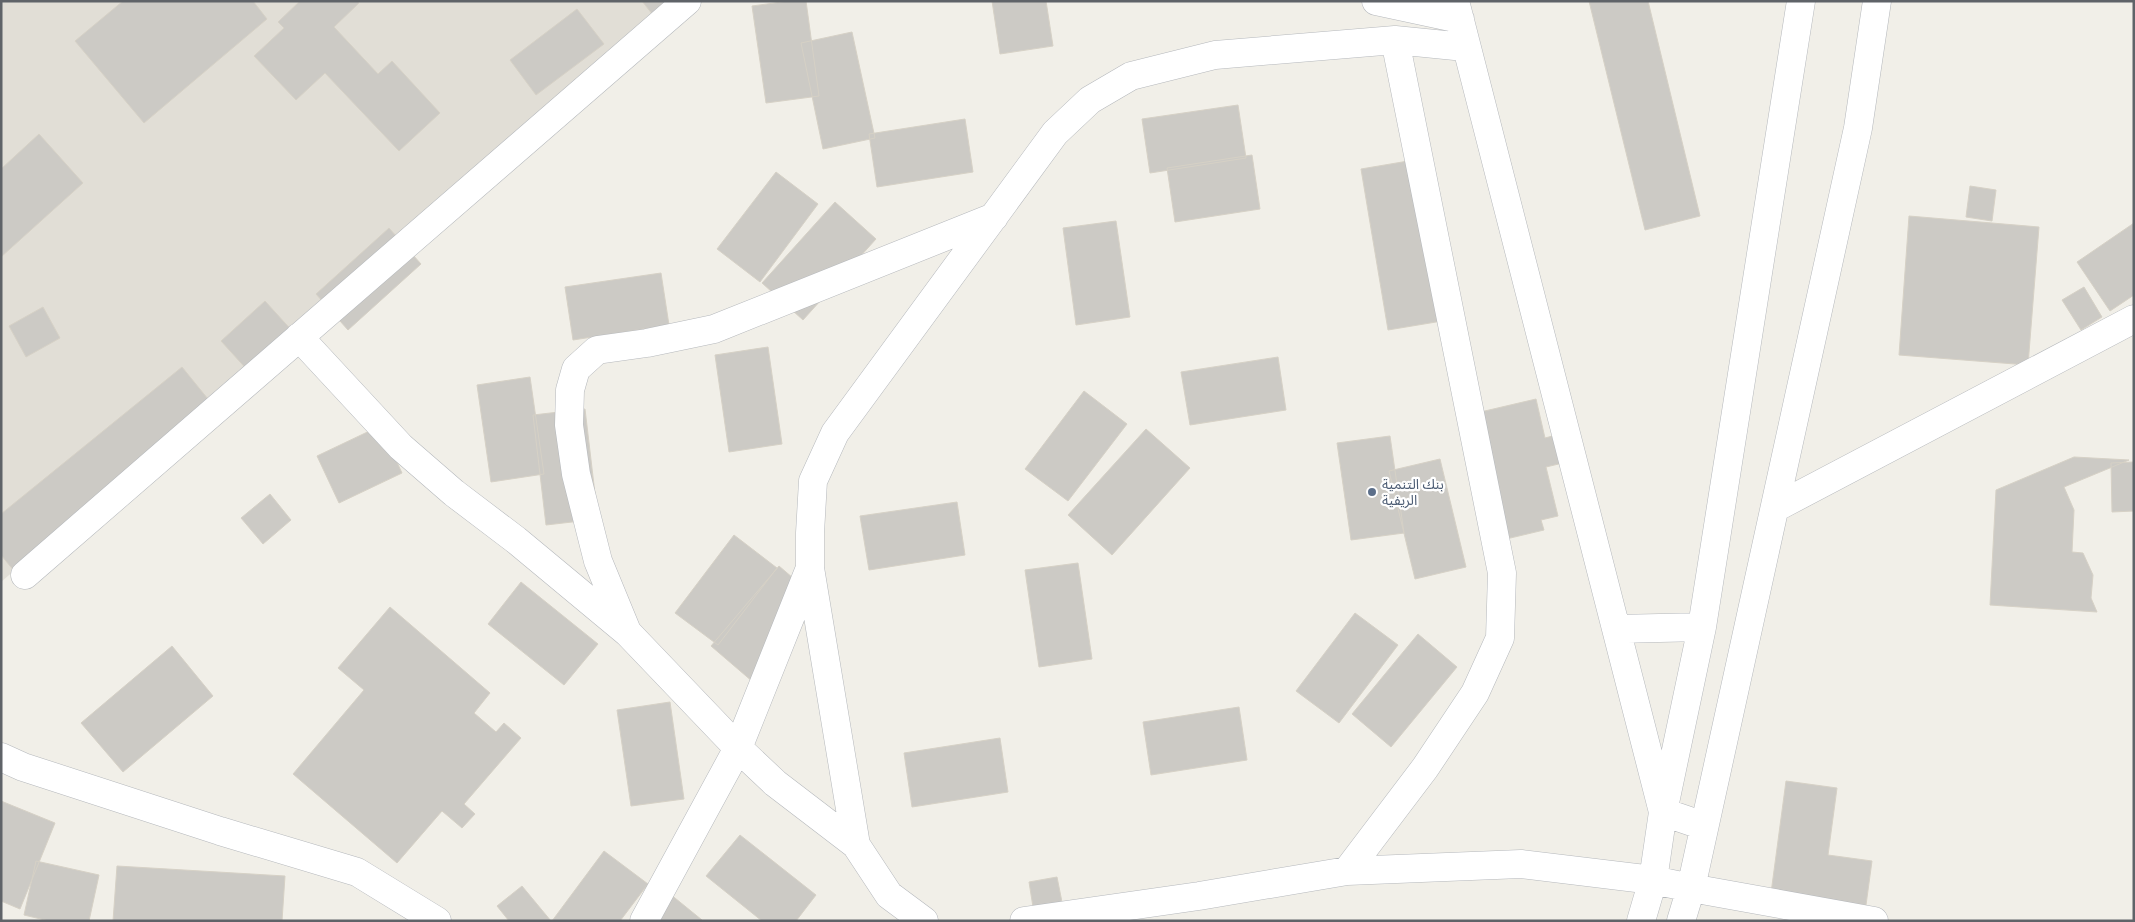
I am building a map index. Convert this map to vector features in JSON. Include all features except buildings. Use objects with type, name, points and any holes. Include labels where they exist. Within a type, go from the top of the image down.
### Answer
[{"type":"street","points":[[25,575],[687,1]]},
{"type":"street","points":[[1376,1],[1458,10],[1465,47],[1663,812]]},
{"type":"street","points":[[1641,921],[1653,880],[1663,812],[1702,628],[1801,1]]},
{"type":"street","points":[[1681,921],[1775,508],[1858,128],[1877,1]]},
{"type":"street","points":[[856,845],[810,568],[813,481],[835,433],[1055,133],[1090,100],[1130,76],[1215,56],[1395,40],[1465,47]]},
{"type":"street","points":[[1347,870],[1425,768],[1475,693],[1500,638],[1502,573],[1395,40]]},
{"type":"street","points":[[628,633],[598,561],[576,474],[569,425],[570,390],[576,369],[597,350],[647,343],[714,330],[994,217]]},
{"type":"street","points":[[1775,508],[2134,319]]},
{"type":"street","points":[[299,337],[402,447],[454,493],[516,540],[628,633],[738,748],[775,783],[856,845],[889,895],[924,921]]},
{"type":"street","points":[[644,921],[738,748],[810,568]]},
{"type":"street","points":[[1616,629],[1702,628]]},
{"type":"street","points":[[1,757],[23,767],[211,828],[357,872],[437,921]]},
{"type":"street","points":[[1663,812],[1704,826]]},
{"type":"street","points":[[1024,921],[1093,915],[1347,870],[1521,864],[1653,880],[1874,921]]},
{"type":"shaded area","points":[[1,1],[674,1],[1,582]]},
{"type":"place","name":"بنك التنمية الريفية","points":[[1372,492]]}]
